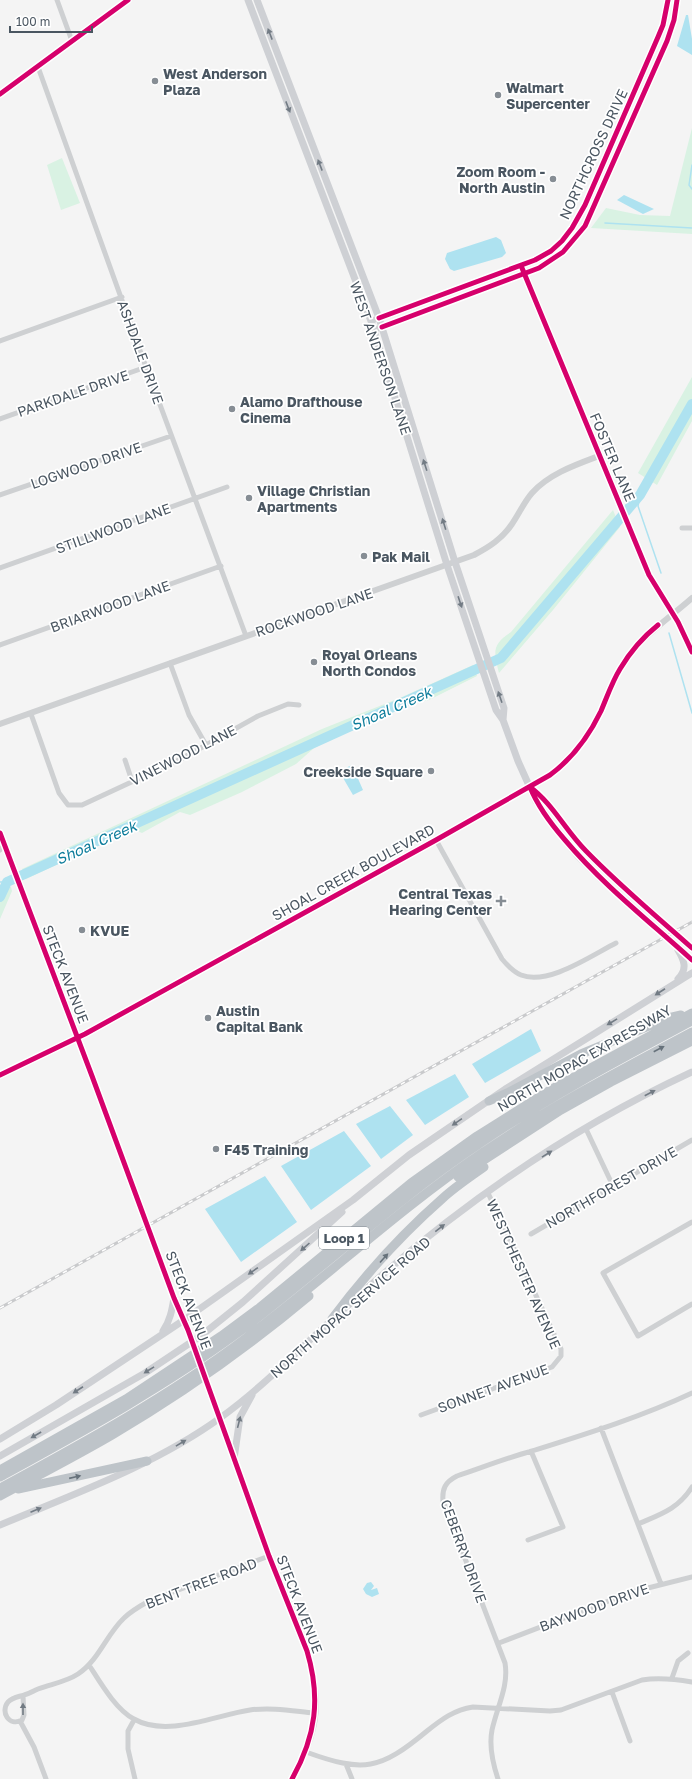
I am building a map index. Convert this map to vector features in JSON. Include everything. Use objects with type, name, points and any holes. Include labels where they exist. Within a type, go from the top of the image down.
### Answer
[{"type":"highway","points":[[489,1101],[581,1054],[668,1018],[692,1013]]},
{"type":"highway","name":"NORTH MOPAC EXPRESSWAY","points":[[0,1470],[126,1399],[215,1340],[259,1308],[411,1183],[477,1136],[550,1090],[692,1013]]},
{"type":"highway","points":[[0,1477],[113,1415],[180,1373],[264,1312],[410,1194],[506,1126],[576,1084],[692,1021]]},
{"type":"highway","points":[[4,1489],[119,1423],[215,1360],[282,1310],[418,1200],[508,1136],[581,1091],[692,1032]]},
{"type":"highway","name":"Loop 1","points":[[0,1496],[4,1489],[111,1436],[189,1387],[272,1327],[421,1204],[524,1132],[611,1082],[692,1041]]},
{"type":"highway","points":[[332,1319],[349,1296],[397,1244],[443,1198],[513,1145],[524,1132]]},
{"type":"highway","points":[[4,1489],[147,1461]]},
{"type":"main road","points":[[0,94],[128,0]]},
{"type":"main road","name":"WEST ANDERSON LANE","points":[[248,0],[371,321],[447,565],[478,657],[489,676]]},
{"type":"main road","name":"WEST ANDERSON LANE","points":[[257,0],[379,318],[455,562],[486,654],[496,710],[502,720],[536,801],[555,828],[578,856],[625,901],[692,960]]},
{"type":"main road","points":[[273,67],[281,64]]},
{"type":"main road","points":[[321,193],[330,190]]},
{"type":"main road","points":[[334,227],[341,230],[351,256],[358,264]]},
{"type":"main road","points":[[413,454],[420,451]]},
{"type":"main road","points":[[472,637],[480,635]]},
{"type":"main road","name":"WEST ANDERSON LANE","points":[[530,787],[542,796],[560,821],[585,850],[692,948]]},
{"type":"main road","points":[[675,944],[685,964],[683,975],[676,982]]},
{"type":"main road","points":[[0,1439],[61,1401],[184,1320],[353,1200],[409,1155],[489,1101],[575,1044],[692,973]]},
{"type":"main road","name":"NORTH MOPAC SERVICE ROAD","points":[[0,1525],[147,1461],[176,1446],[220,1418],[256,1389],[332,1319],[415,1247],[488,1193],[586,1129],[692,1072]]},
{"type":"main road","points":[[0,1456],[145,1372],[202,1335],[243,1302],[337,1217],[353,1200]]},
{"type":"main road","points":[[161,1334],[170,1318],[174,1298]]},
{"type":"main road","points":[[234,1459],[240,1417],[256,1389]]},
{"type":"street","points":[[58,0],[72,41]]},
{"type":"street","name":"NORTHCROSS DRIVE","points":[[371,321],[522,266],[546,254],[562,241],[572,228],[590,192],[641,77],[663,25],[668,0]]},
{"type":"street","name":"NORTHCROSS DRIVE","points":[[374,330],[540,268],[551,262],[571,244],[585,226],[600,196],[650,81],[672,29],[677,0]]},
{"type":"street","name":"ASHDALE DRIVE","points":[[38,67],[146,368],[246,636]]},
{"type":"street","points":[[641,77],[650,81]]},
{"type":"street","points":[[590,192],[600,196]]},
{"type":"street","name":"FOSTER LANE","points":[[522,266],[649,575],[673,613],[692,652]]},
{"type":"street","points":[[452,291],[456,299]]},
{"type":"street","points":[[0,341],[122,298]]},
{"type":"street","name":"PARKDALE DRIVE","points":[[0,419],[146,368]]},
{"type":"street","name":"LOGWOOD DRIVE","points":[[0,495],[171,436]]},
{"type":"street","name":"ROCKWOOD LANE","points":[[0,724],[474,555],[495,543],[510,528],[532,493],[547,481],[571,466],[599,456]]},
{"type":"street","name":"STILLWOOD LANE","points":[[0,568],[226,487]]},
{"type":"street","points":[[682,528],[692,528]]},
{"type":"street","name":"BRIARWOOD LANE","points":[[0,645],[221,566]]},
{"type":"street","name":"SHOAL CREEK BOULEVARD","points":[[0,1075],[78,1038],[436,840],[530,787],[563,765],[575,753],[594,723],[614,680],[628,657],[648,634],[692,598]]},
{"type":"street","points":[[170,663],[189,715],[206,745]]},
{"type":"street","name":"VINEWOOD LANE","points":[[30,714],[59,793],[68,805],[82,805],[181,759],[258,716],[288,704],[299,705]]},
{"type":"street","points":[[125,760],[132,781]]},
{"type":"street","name":"STECK AVENUE","points":[[0,833],[2,847],[19,884],[78,1038],[174,1298],[188,1330],[214,1400],[269,1556],[303,1641],[311,1667],[315,1690],[314,1713],[313,1725],[306,1752],[292,1779]]},
{"type":"street","points":[[436,840],[502,959],[521,975],[539,978],[555,974],[616,943]]},
{"type":"street","points":[[586,1129],[613,1186]]},
{"type":"street","name":"NORTHFOREST DRIVE","points":[[531,1234],[692,1140]]},
{"type":"street","name":"WESTCHESTER AVENUE","points":[[488,1193],[561,1349],[561,1356]]},
{"type":"street","points":[[692,1222],[603,1273],[638,1336],[692,1304]]},
{"type":"street","name":"SONNET AVENUE","points":[[421,1415],[552,1367],[561,1356]]},
{"type":"street","name":"CEBERRY DRIVE","points":[[498,1779],[491,1743],[492,1731],[507,1672],[498,1643],[443,1501],[442,1492],[446,1484],[457,1476],[531,1451],[564,1442],[671,1403],[692,1393]]},
{"type":"street","points":[[601,1428],[661,1584]]},
{"type":"street","points":[[528,1540],[563,1527],[531,1451]]},
{"type":"street","points":[[638,1524],[671,1510],[687,1495],[692,1487]]},
{"type":"street","name":"BENT TREE ROAD","points":[[2,1717],[5,1705],[8,1701],[18,1696],[23,1696],[37,1689],[70,1678],[89,1666],[116,1626],[124,1617],[137,1608],[149,1601],[269,1556]]},
{"type":"street","name":"BAYWOOD DRIVE","points":[[498,1643],[632,1592],[692,1577]]},
{"type":"street","points":[[672,1678],[678,1661],[688,1653]]},
{"type":"street","points":[[89,1666],[124,1711],[134,1720],[148,1724],[176,1726],[250,1710],[284,1709],[314,1713]]},
{"type":"street","points":[[306,1752],[346,1764],[372,1765],[393,1757],[405,1750],[440,1721],[462,1709],[473,1707],[550,1711],[561,1710],[642,1680],[653,1678],[672,1678],[692,1682]]},
{"type":"street","points":[[612,1692],[630,1741]]},
{"type":"street","points":[[2,1717],[12,1722],[20,1721],[24,1715],[23,1696]]},
{"type":"street","points":[[134,1720],[128,1731],[128,1749],[136,1779]]},
{"type":"street","points":[[20,1721],[34,1748],[46,1779]]},
{"type":"street","points":[[346,1764],[352,1779]]},
{"type":"green space","points":[[692,128],[692,234],[591,228],[606,208],[640,215],[670,216]]},
{"type":"green space","points":[[62,158],[80,203],[61,210],[47,165]]},
{"type":"green space","points":[[692,377],[692,421],[657,485],[638,473]]},
{"type":"green space","points":[[613,510],[620,527],[553,610],[499,673],[495,654],[497,645],[511,632]]},
{"type":"green space","points":[[473,665],[477,676],[429,700],[400,707],[314,748],[296,764],[242,792],[190,815],[180,812],[142,833],[133,829],[26,879],[22,869],[322,729],[402,697]]},
{"type":"green space","points":[[6,877],[12,891],[0,919],[0,887]]},
{"type":"water","points":[[686,15],[688,15],[692,39],[692,55],[677,46]]},
{"type":"water","points":[[624,195],[654,209],[643,214],[617,200]]},
{"type":"water","points":[[496,237],[501,240],[506,253],[502,257],[454,271],[450,269],[445,259],[447,253]]},
{"type":"water","points":[[352,765],[363,790],[353,795],[339,771]]},
{"type":"water","points":[[531,1029],[541,1051],[485,1083],[472,1064]]},
{"type":"water","points":[[455,1074],[469,1097],[425,1125],[406,1100]]},
{"type":"water","points":[[390,1106],[413,1135],[381,1159],[356,1124]]},
{"type":"water","points":[[344,1131],[371,1166],[311,1210],[281,1166]]},
{"type":"water","points":[[265,1176],[297,1222],[241,1262],[205,1209]]},
{"type":"water","points":[[371,1582],[374,1586],[371,1590],[377,1588],[379,1594],[372,1597],[366,1594],[363,1589],[367,1583]]},
{"type":"waterway","points":[[692,165],[689,185],[692,189]]},
{"type":"waterway","points":[[605,223],[692,228]]},
{"type":"waterway","name":"Shoal Creek","points":[[0,897],[7,882],[501,658],[640,495],[692,404]]},
{"type":"waterway","points":[[640,495],[638,506],[661,573]]},
{"type":"waterway","points":[[669,633],[692,713]]},
{"type":"waterway","name":"Shoal Creek","points":[[0,882],[7,882]]},
{"type":"railway","points":[[0,1308],[692,922]]},
{"type":"cycle path","points":[[0,94],[128,0]]},
{"type":"cycle path","points":[[379,318],[535,260],[551,251],[562,241],[572,228],[585,205],[663,25],[668,0]]},
{"type":"cycle path","points":[[382,327],[539,268],[563,252],[585,226],[667,41],[674,20],[677,0]]},
{"type":"cycle path","points":[[522,268],[649,575],[678,622],[692,652]]},
{"type":"cycle path","points":[[0,1075],[85,1034],[436,840],[550,775],[573,754],[586,738],[601,711],[614,679],[624,663],[637,645],[658,625]]},
{"type":"cycle path","points":[[530,787],[545,815],[580,856],[627,902],[692,960]]},
{"type":"cycle path","points":[[530,787],[545,801],[579,843],[599,864],[692,948]]},
{"type":"cycle path","points":[[0,833],[174,1298],[188,1330],[269,1556],[307,1651],[314,1685],[314,1716],[306,1747],[292,1779]]},
{"type":"place","name":"West Anderson Plaza","points":[[155,81]]},
{"type":"place","name":"Walmart Supercenter","points":[[498,95]]},
{"type":"place","name":"Zoom Room - North Austin","points":[[553,179]]},
{"type":"place","name":"Alamo Drafthouse Cinema","points":[[232,409]]},
{"type":"place","name":"Village Christian Apartments","points":[[249,498]]},
{"type":"place","name":"Pak Mail","points":[[364,556]]},
{"type":"place","name":"Royal Orleans North Condos","points":[[314,662]]},
{"type":"place","name":"Creekside Square","points":[[431,771]]},
{"type":"place","name":"Central Texas Hearing Center","points":[[501,901]]},
{"type":"place","name":"KVUE","points":[[82,930]]},
{"type":"place","name":"Austin Capital Bank","points":[[208,1018]]},
{"type":"place","name":"F45 Training","points":[[216,1149]]}]
